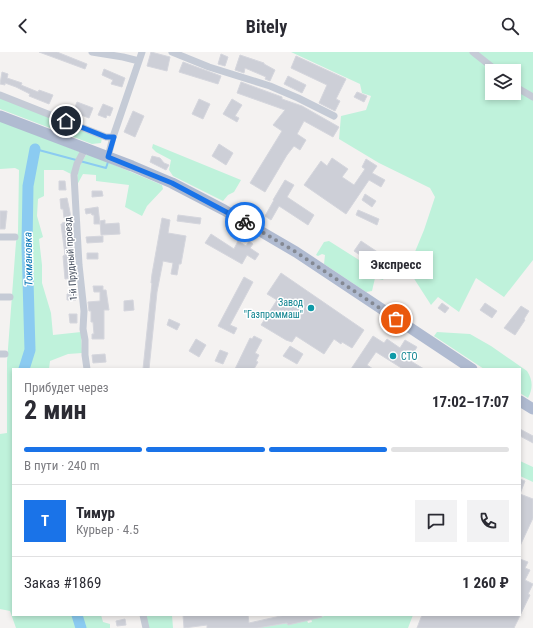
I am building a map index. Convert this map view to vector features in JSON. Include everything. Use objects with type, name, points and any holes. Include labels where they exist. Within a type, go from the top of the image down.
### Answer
[{"type":"main road","points":[[0,116],[172,183],[240,219],[296,252],[470,368]]},
{"type":"main road","points":[[521,402],[533,409]]},
{"type":"street","points":[[92,52],[139,61]]},
{"type":"street","points":[[108,157],[142,52]]},
{"type":"street","points":[[172,52],[209,67],[270,86],[334,116]]},
{"type":"street","points":[[474,52],[489,64]]},
{"type":"street","points":[[521,90],[533,97]]},
{"type":"street","points":[[0,95],[106,137],[114,137]]},
{"type":"street","name":"1-й Прудный проезд","points":[[85,149],[77,164],[74,175],[79,265],[84,311],[83,329],[86,340],[85,355],[87,368]]},
{"type":"street","points":[[0,237],[15,237]]},
{"type":"street","points":[[0,297],[10,297]]},
{"type":"street","points":[[143,616],[146,628]]},
{"type":"green space","points":[[291,52],[533,52],[533,260],[504,297],[476,278],[459,312],[438,297],[431,305],[413,277],[412,259],[435,197],[430,188],[379,163],[339,139],[341,116],[366,110],[371,96],[362,93],[360,84]]},
{"type":"green space","points":[[0,97],[102,138],[101,143],[92,144],[0,109]]},
{"type":"green space","points":[[0,120],[80,152],[73,175],[63,170],[44,170],[44,196],[38,199],[37,216],[43,237],[39,239],[42,265],[42,283],[51,313],[53,335],[81,332],[82,353],[68,354],[50,361],[49,368],[12,368],[12,616],[101,616],[103,622],[110,624],[110,628],[16,628],[10,611],[0,609],[0,434],[7,433],[7,362],[18,232],[19,170],[15,168],[0,169]]},
{"type":"green space","points":[[153,144],[241,180],[234,192],[228,195],[223,201],[173,176],[169,170],[171,160],[156,152],[152,148]]},
{"type":"green space","points":[[88,154],[162,185],[163,189],[147,206],[142,216],[125,207],[129,185],[96,181],[96,175],[83,174],[77,185],[80,165]]},
{"type":"green space","points":[[329,241],[385,275],[383,280],[375,278],[372,291],[366,292],[324,264],[325,255],[316,255],[324,242]]},
{"type":"green space","points":[[437,332],[470,334],[491,346],[527,371],[532,384],[528,398],[521,394],[521,368],[482,368],[434,336]]},
{"type":"green space","points":[[521,461],[533,467],[533,482],[521,476]]},
{"type":"green space","points":[[145,616],[172,616],[173,628],[148,628]]},
{"type":"green space","points":[[324,616],[413,616],[408,628],[257,628],[307,620],[308,623],[312,622],[311,619]]},
{"type":"building","points":[[39,52],[57,52],[87,64],[85,69]]},
{"type":"building","points":[[151,52],[170,57],[167,71],[147,66]]},
{"type":"building","points":[[221,54],[228,57],[225,66],[218,64]]},
{"type":"building","points":[[240,55],[264,63],[275,70],[270,81],[265,79],[266,77],[245,68],[244,73],[235,70]]},
{"type":"building","points":[[296,56],[346,79],[336,99],[340,101],[335,111],[319,103],[327,85],[291,68]]},
{"type":"building","points":[[183,62],[221,76],[218,84],[179,72]]},
{"type":"building","points":[[104,69],[125,78],[122,87],[111,84],[113,80],[102,75]]},
{"type":"building","points":[[2,72],[8,74],[7,78],[22,83],[21,85],[38,92],[39,90],[53,95],[49,104],[29,96],[30,94],[16,87],[5,83],[5,85],[0,84]]},
{"type":"building","points":[[288,76],[306,85],[302,93],[284,84]]},
{"type":"building","points":[[241,82],[302,106],[339,127],[333,137],[304,121],[297,134],[306,140],[300,150],[294,146],[265,192],[250,183],[282,131],[273,125],[285,110],[237,93]]},
{"type":"building","points":[[357,92],[367,96],[364,102],[354,97]]},
{"type":"building","points":[[199,99],[210,104],[203,119],[192,114]]},
{"type":"building","points":[[232,99],[242,105],[235,116],[239,118],[237,122],[223,114]]},
{"type":"building","points":[[77,102],[93,108],[89,118],[73,112]]},
{"type":"building","points":[[103,104],[113,108],[110,116],[107,115],[106,118],[98,115]]},
{"type":"building","points":[[133,111],[144,116],[135,137],[124,132]]},
{"type":"building","points":[[219,144],[233,153],[226,165],[212,156]]},
{"type":"building","points":[[152,156],[160,158],[164,163],[169,165],[166,170],[150,162]]},
{"type":"building","points":[[332,158],[348,169],[342,177],[354,185],[365,169],[362,167],[366,159],[377,166],[372,173],[385,180],[381,187],[369,180],[346,214],[304,185],[321,161],[327,166]]},
{"type":"building","points":[[285,180],[294,185],[287,197],[314,215],[308,225],[279,206],[271,220],[265,216]]},
{"type":"building","points":[[59,181],[65,181],[66,190],[59,190]]},
{"type":"building","points":[[92,191],[102,191],[103,196],[92,197]]},
{"type":"building","points":[[365,194],[376,201],[372,207],[362,200]]},
{"type":"building","points":[[67,198],[71,217],[64,218],[60,199]]},
{"type":"building","points":[[98,207],[100,224],[94,224],[94,215],[91,213],[86,214],[85,209]]},
{"type":"building","points":[[358,210],[379,219],[377,225],[356,215]]},
{"type":"building","points":[[0,211],[7,211],[5,229],[0,229]]},
{"type":"building","points":[[178,215],[201,218],[200,224],[177,221]]},
{"type":"building","points":[[162,218],[170,220],[168,233],[186,236],[181,264],[179,264],[177,275],[171,274],[173,263],[163,261],[157,292],[149,368],[143,368],[152,283],[152,274]]},
{"type":"building","points":[[105,220],[105,224],[119,223],[120,234],[101,235],[100,221]]},
{"type":"building","points":[[68,222],[75,278],[65,279],[63,256],[65,255],[61,224]]},
{"type":"building","points":[[211,234],[234,249],[238,241],[246,246],[249,241],[253,244],[250,248],[259,254],[255,260],[247,255],[242,264],[205,243]]},
{"type":"building","points":[[103,236],[103,242],[87,243],[86,237]]},
{"type":"building","points":[[361,241],[382,255],[375,265],[354,251]]},
{"type":"building","points":[[87,253],[98,253],[98,259],[87,259]]},
{"type":"building","points":[[281,273],[364,330],[352,348],[342,342],[341,344],[334,339],[324,354],[296,336],[292,342],[261,325],[277,300],[267,294]]},
{"type":"building","points":[[244,277],[253,282],[230,325],[237,328],[234,334],[218,326]]},
{"type":"building","points":[[93,286],[103,286],[103,290],[106,290],[109,310],[104,310],[104,339],[92,339],[92,334],[94,334],[93,322],[91,322],[91,311],[89,311],[88,302],[100,301],[100,292],[94,292]]},
{"type":"building","points":[[76,293],[76,300],[67,300],[67,294]]},
{"type":"building","points":[[133,300],[134,310],[124,311],[124,301]]},
{"type":"building","points":[[442,303],[449,308],[445,313],[438,308]]},
{"type":"building","points":[[485,303],[497,311],[492,318],[480,310]]},
{"type":"building","points":[[521,306],[529,311],[515,335],[504,328]]},
{"type":"building","points":[[69,314],[77,314],[77,323],[70,323]]},
{"type":"building","points":[[169,319],[180,324],[177,330],[167,325]]},
{"type":"building","points":[[254,336],[262,340],[255,353],[259,355],[256,361],[258,362],[255,368],[235,368],[250,338],[252,339]]},
{"type":"building","name":"СТО","points":[[373,336],[384,343],[387,339],[400,348],[405,340],[417,347],[409,360],[422,368],[401,368],[376,352],[367,365],[372,368],[352,368]]},
{"type":"building","points":[[196,339],[206,345],[199,357],[189,351]]},
{"type":"building","points":[[290,346],[303,354],[297,364],[283,356]]},
{"type":"building","points":[[220,350],[228,353],[223,364],[215,361]]},
{"type":"building","points":[[105,354],[106,362],[93,363],[92,355]]},
{"type":"building","points":[[521,430],[533,436],[533,443],[521,437]]},
{"type":"building","points":[[521,479],[525,481],[521,491]]},
{"type":"building","points":[[521,494],[533,499],[533,518],[521,544]]},
{"type":"building","points":[[521,559],[528,562],[525,568],[530,570],[525,580],[533,584],[528,594],[530,595],[521,614]]},
{"type":"building","points":[[183,616],[248,616],[249,623],[280,616],[322,617],[288,625],[287,623],[257,628],[207,628],[207,625],[184,628]]},
{"type":"building","points":[[422,616],[520,616],[514,628],[417,628]]},
{"type":"building","points":[[125,619],[126,625],[117,626],[116,621]]},
{"type":"waterway","points":[[35,149],[106,168],[108,162]]},
{"type":"waterway","name":"Токмановка","points":[[24,368],[30,350],[27,245],[28,186],[35,149]]},
{"type":"waterway","name":"Токмановка","points":[[77,616],[81,628]]},
{"type":"way so far","points":[[245,222],[296,252],[396,319]]},
{"type":"place","name":"Завод \"Газпроммаш\"","points":[[311,308]]},
{"type":"place","name":"Экспресс","points":[[396,319]]},
{"type":"place","name":"СТО","points":[[393,356]]},
{"type":"route","points":[[66,121],[106,137],[114,137],[112,148],[108,157],[172,183],[245,222]]}]
